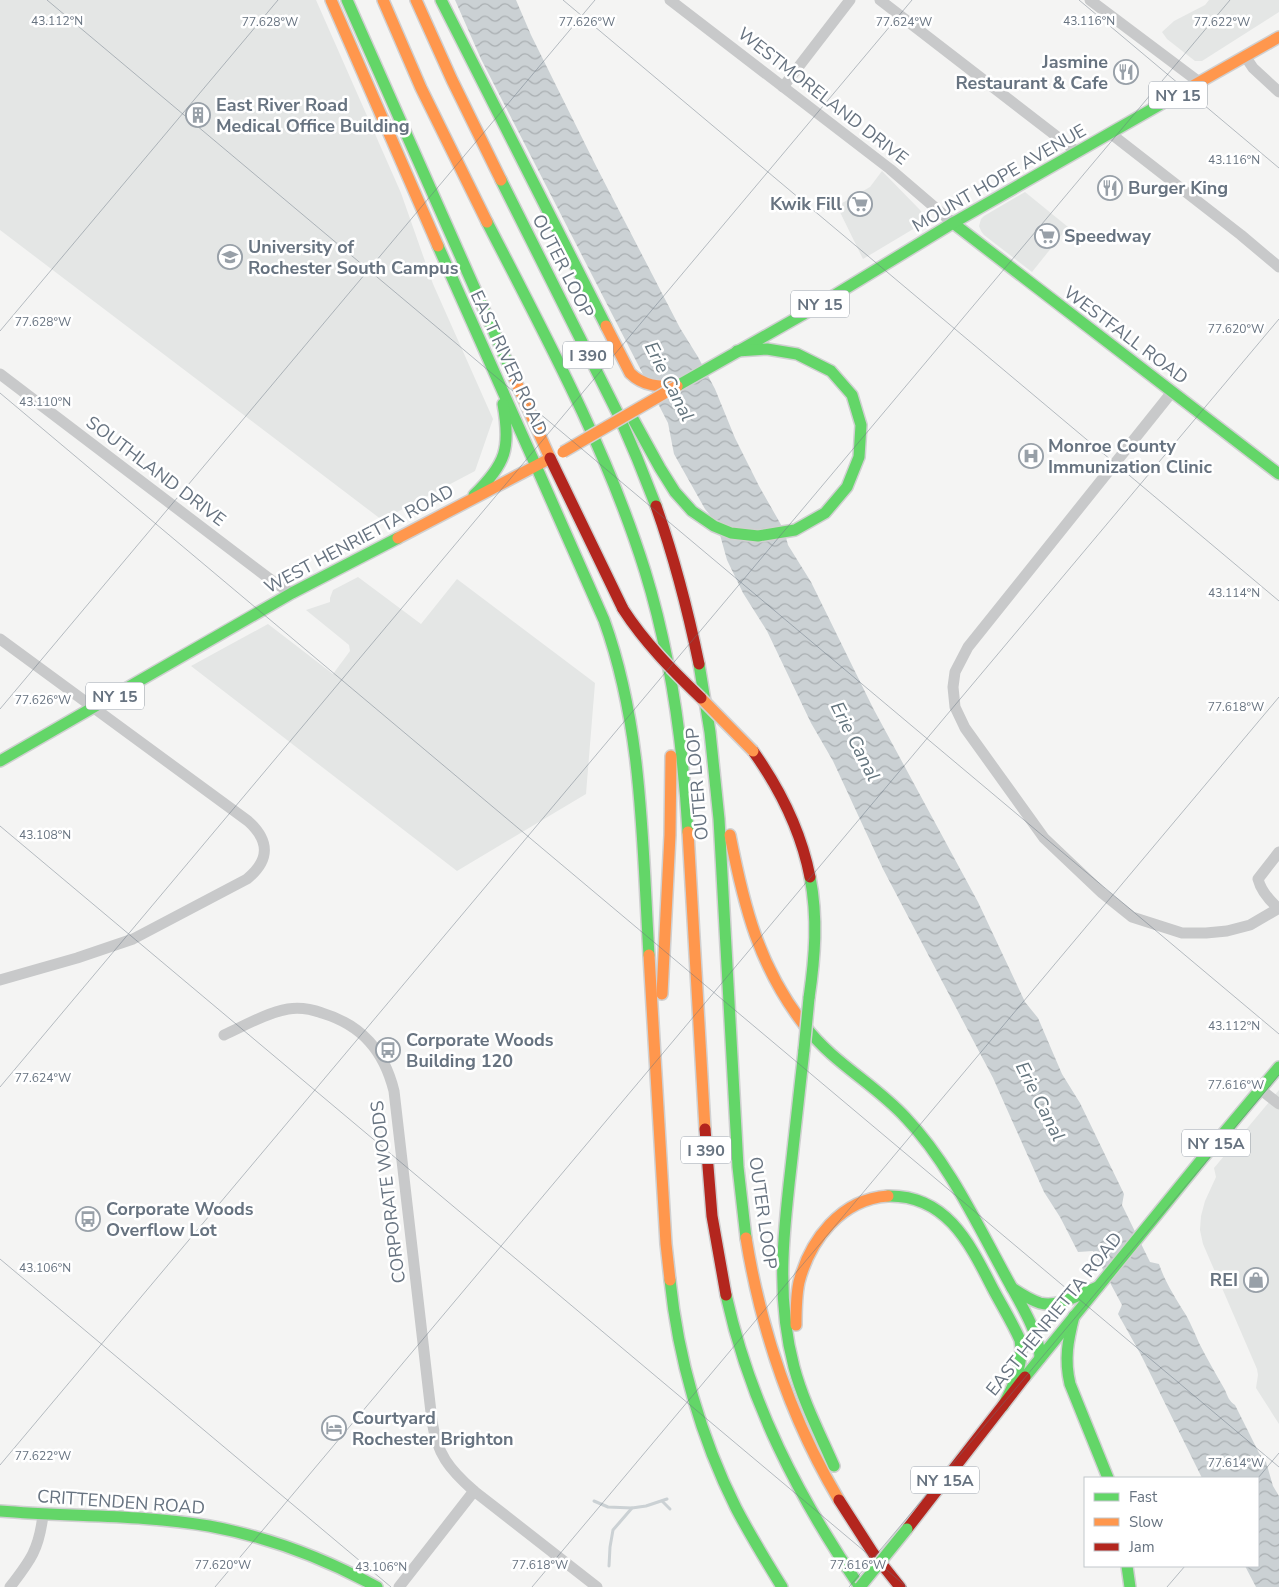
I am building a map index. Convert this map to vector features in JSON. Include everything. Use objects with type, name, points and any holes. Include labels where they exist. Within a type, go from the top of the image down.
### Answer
[{"type":"main road","name":"EAST RIVER ROAD","points":[[331,0],[411,181],[450,276],[551,503],[586,576],[606,626],[622,678],[630,713],[639,785],[659,1118]]},
{"type":"main road","name":"EAST RIVER ROAD","points":[[347,0],[550,458],[623,609],[657,656],[730,725],[753,751],[782,798],[794,825],[808,869],[813,897],[815,945],[783,1235],[782,1290],[786,1332],[794,1368],[816,1424]]},
{"type":"main road","points":[[377,0],[408,59]]},
{"type":"main road","name":"OUTER LOOP","points":[[383,0],[408,59],[451,150],[602,455],[641,558],[660,628],[680,735],[687,808],[708,1174],[716,1248],[723,1284],[745,1365],[774,1443],[813,1517],[860,1587]]},
{"type":"main road","name":"OUTER LOOP","points":[[416,0],[461,100],[624,427],[659,514],[676,566],[702,673],[710,727],[719,819],[738,1167],[754,1284],[776,1363],[788,1397],[810,1447],[845,1511],[900,1587]]},
{"type":"main road","points":[[441,0],[630,373],[644,383],[677,386]]},
{"type":"main road","name":"MOUNT HOPE AVENUE","points":[[737,351],[802,315],[952,223],[1279,37]]},
{"type":"main road","name":"WESTFALL ROAD","points":[[952,223],[1279,474]]},
{"type":"main road","points":[[543,264],[676,494],[692,511],[708,523],[726,531],[746,536],[773,536],[793,531],[813,521],[830,508],[848,486],[859,459],[861,439],[860,420],[855,402],[851,394],[834,374],[806,357],[790,352],[770,350],[737,351]]},
{"type":"main road","name":"WEST HENRIETTA ROAD","points":[[0,761],[292,593],[563,452],[737,351]]},
{"type":"main road","points":[[467,501],[495,474],[506,452],[508,436],[506,420],[495,374]]},
{"type":"main road","points":[[671,681],[671,805],[661,1003],[659,1118],[669,1281],[685,1372],[708,1441],[728,1492],[753,1540],[782,1587]]},
{"type":"main road","points":[[710,727],[740,885],[755,936],[769,972],[793,1011],[822,1046],[848,1070],[889,1101],[922,1136],[952,1180],[1012,1288],[1038,1340],[1040,1358]]},
{"type":"main road","name":"EAST HENRIETTA ROAD","points":[[860,1587],[1040,1358],[1279,1067]]},
{"type":"main road","points":[[838,1472],[816,1424],[799,1366],[796,1307],[801,1277],[819,1238],[838,1215],[862,1202],[889,1196],[916,1200],[939,1211],[960,1232],[981,1264],[1015,1329],[1021,1345],[1022,1357],[1019,1370],[1003,1406]]},
{"type":"main road","points":[[1012,1288],[1027,1298],[1044,1304],[1064,1300],[1098,1287]]},
{"type":"main road","points":[[1074,1316],[1067,1345],[1067,1372],[1070,1384],[1108,1477]]},
{"type":"main road","points":[[850,1496],[881,1549],[908,1587]]},
{"type":"main road","name":"CRITTENDEN ROAD","points":[[0,1511],[44,1515],[156,1519],[185,1522],[239,1532],[294,1548],[320,1558],[377,1587]]},
{"type":"main road","points":[[1126,1567],[1130,1587]]},
{"type":"street","name":"WESTMORELAND DRIVE","points":[[670,0],[890,170],[952,223]]},
{"type":"street","points":[[783,87],[850,0]]},
{"type":"street","points":[[880,0],[1077,152]]},
{"type":"street","points":[[1090,0],[1199,82]]},
{"type":"street","points":[[1245,56],[1253,68],[1279,92]]},
{"type":"street","points":[[1110,133],[1279,267]]},
{"type":"street","name":"SOUTHLAND DRIVE","points":[[0,374],[275,583],[292,593]]},
{"type":"street","points":[[1172,392],[968,647],[955,672],[953,687],[955,707],[966,728],[1044,838],[1095,887],[1132,917],[1182,933],[1206,934],[1250,925],[1278,908],[1260,886],[1258,879],[1279,852]]},
{"type":"street","points":[[0,639],[248,821],[258,831],[264,846],[263,861],[247,879],[133,939],[77,958],[0,980]]},
{"type":"street","name":"CORPORATE WOODS","points":[[224,1035],[274,1013],[294,1009],[314,1010],[342,1020],[367,1038],[377,1050],[390,1075],[394,1091],[433,1432],[441,1455],[448,1467],[474,1491],[597,1587]]},
{"type":"street","points":[[1261,1090],[1279,1104]]},
{"type":"street","points":[[399,1587],[474,1491]]},
{"type":"street","points":[[10,1587],[27,1566],[35,1551],[41,1535],[44,1515]]},
{"type":"shaded area","name":"University of Rochester South Campus","points":[[0,0],[316,0],[401,193],[433,284],[493,419],[475,471],[382,520],[0,230]]},
{"type":"shaded area","points":[[1209,0],[1279,0],[1279,12],[1202,61],[1195,61],[1167,39],[1162,32],[1174,21],[1205,5]]},
{"type":"shaded area","points":[[882,171],[921,211],[924,219],[920,225],[863,259],[837,206],[870,187]]},
{"type":"shaded area","points":[[1025,192],[1068,227],[1032,272],[984,235],[979,226],[984,216]]},
{"type":"shaded area","points":[[358,577],[421,624],[457,579],[595,683],[586,794],[457,871],[191,666],[268,624],[333,674],[350,651],[349,645],[306,610],[330,602],[333,590]]},
{"type":"shaded area","points":[[1279,1090],[1279,1424],[1256,1388],[1257,1369],[1203,1244],[1200,1230],[1205,1201],[1216,1177],[1214,1168]]},
{"type":"water","name":"Erie Canal","points":[[455,0],[516,0],[531,35],[597,168],[680,328],[715,389],[735,438],[784,530],[788,545],[811,582],[873,708],[978,902],[1025,1002],[1038,1018],[1062,1074],[1080,1103],[1124,1194],[1122,1205],[1150,1262],[1159,1264],[1161,1271],[1188,1318],[1205,1355],[1229,1399],[1235,1405],[1259,1453],[1266,1462],[1273,1486],[1279,1496],[1279,1587],[1256,1587],[1246,1567],[1259,1567],[1259,1477],[1202,1477],[1141,1355],[1118,1314],[1122,1305],[1093,1251],[1078,1252],[1060,1217],[1044,1192],[993,1078],[883,869],[833,761],[811,723],[767,631],[743,593],[727,560],[717,524],[705,509],[674,454],[668,423],[481,59]]},
{"type":"waterway","points":[[609,1566],[613,1530],[632,1508],[646,1506],[667,1499]]},
{"type":"waterway","points":[[594,1501],[608,1507],[632,1508]]},
{"type":"waterway","points":[[662,1501],[670,1509]]},
{"type":"traffic: fast","points":[[347,0],[513,375]]},
{"type":"traffic: fast","points":[[441,0],[606,326]]},
{"type":"traffic: fast","points":[[677,386],[802,315],[953,223],[1175,96]]},
{"type":"traffic: fast","points":[[501,180],[619,416],[656,506]]},
{"type":"traffic: fast","points":[[487,222],[574,393],[594,437],[630,526],[645,571],[669,667],[683,766],[688,832]]},
{"type":"traffic: fast","points":[[953,223],[1279,474]]},
{"type":"traffic: fast","points":[[438,246],[536,466]]},
{"type":"traffic: fast","points":[[633,419],[675,492],[692,511],[714,526],[731,533],[758,536],[795,530],[825,513],[847,487],[859,457],[861,425],[852,395],[831,371],[797,354],[767,349],[737,351]]},
{"type":"traffic: fast","points":[[474,495],[493,474],[504,454],[506,432],[503,404]]},
{"type":"traffic: fast","points":[[536,466],[604,620],[617,661],[634,744],[642,828],[649,955]]},
{"type":"traffic: fast","points":[[0,761],[292,593],[398,538]]},
{"type":"traffic: fast","points":[[699,664],[710,732],[719,819],[738,1167],[746,1238]]},
{"type":"traffic: fast","points":[[809,998],[815,938],[814,907],[810,877]]},
{"type":"traffic: fast","points":[[804,1050],[809,998]]},
{"type":"traffic: fast","points":[[805,1026],[828,1051],[894,1106],[921,1135],[935,1154],[972,1214],[1027,1316],[1036,1338],[1040,1358]]},
{"type":"traffic: fast","points":[[804,1050],[788,1193],[783,1292],[788,1342],[794,1367],[812,1417],[834,1466]]},
{"type":"traffic: fast","points":[[1025,1377],[1279,1067]]},
{"type":"traffic: fast","points":[[888,1196],[909,1198],[926,1204],[941,1213],[954,1225],[975,1255],[1020,1340],[1021,1358],[1019,1366],[1003,1406]]},
{"type":"traffic: fast","points":[[670,1280],[685,1368],[712,1454],[736,1508],[782,1587]]},
{"type":"traffic: fast","points":[[1012,1288],[1022,1295],[1047,1304],[1062,1302],[1098,1287]]},
{"type":"traffic: fast","points":[[726,1295],[748,1374],[779,1448],[816,1519],[860,1587]]},
{"type":"traffic: fast","points":[[1074,1316],[1068,1350],[1068,1375],[1108,1477]]},
{"type":"traffic: fast","points":[[0,1511],[157,1519],[209,1526],[275,1542],[337,1567],[377,1587]]},
{"type":"traffic: fast","points":[[860,1587],[907,1529]]},
{"type":"traffic: fast","points":[[1127,1567],[1130,1587]]},
{"type":"traffic: slow","points":[[331,0],[438,246]]},
{"type":"traffic: slow","points":[[383,0],[421,88],[487,222]]},
{"type":"traffic: slow","points":[[416,0],[452,80],[501,180]]},
{"type":"traffic: slow","points":[[1175,96],[1279,37]]},
{"type":"traffic: slow","points":[[606,326],[630,373],[640,381],[652,385],[677,386]]},
{"type":"traffic: slow","points":[[513,375],[550,458]]},
{"type":"traffic: slow","points":[[563,452],[677,386]]},
{"type":"traffic: slow","points":[[398,538],[547,460]]},
{"type":"traffic: slow","points":[[701,698],[753,751]]},
{"type":"traffic: slow","points":[[662,994],[670,835],[671,756]]},
{"type":"traffic: slow","points":[[688,832],[705,1129]]},
{"type":"traffic: slow","points":[[730,835],[748,912],[765,959],[789,1004],[805,1026]]},
{"type":"traffic: slow","points":[[649,955],[666,1244],[670,1280]]},
{"type":"traffic: slow","points":[[796,1325],[799,1282],[804,1266],[820,1237],[842,1213],[871,1199],[888,1196]]},
{"type":"traffic: slow","points":[[746,1238],[760,1306],[780,1373],[806,1438],[839,1500]]},
{"type":"traffic: jam","points":[[550,458],[623,609]]},
{"type":"traffic: jam","points":[[656,506],[680,584],[699,664]]},
{"type":"traffic: jam","points":[[623,609],[650,645],[701,698]]},
{"type":"traffic: jam","points":[[753,751],[781,795],[801,843],[810,877]]},
{"type":"traffic: jam","points":[[705,1129],[712,1216],[726,1295]]},
{"type":"traffic: jam","points":[[907,1529],[1025,1377]]},
{"type":"traffic: jam","points":[[839,1500],[873,1553],[900,1587]]},
{"type":"place","name":"Jasmine Restaurant & Cafe","points":[[1126,72]]},
{"type":"place","name":"East River Road Medical Office Building","points":[[198,115]]},
{"type":"place","name":"Burger King","points":[[1110,188]]},
{"type":"place","name":"Kwik Fill","points":[[860,204]]},
{"type":"place","name":"Speedway","points":[[1047,236]]},
{"type":"place","name":"University of Rochester South Campus","points":[[230,257]]},
{"type":"place","name":"Monroe County Immunization Clinic","points":[[1031,456]]},
{"type":"place","name":"Corporate Woods Building 120","points":[[388,1050]]},
{"type":"place","name":"Corporate Woods Overflow Lot","points":[[88,1219]]},
{"type":"place","name":"REI","points":[[1256,1280]]},
{"type":"place","name":"Courtyard Rochester Brighton","points":[[334,1428]]}]
